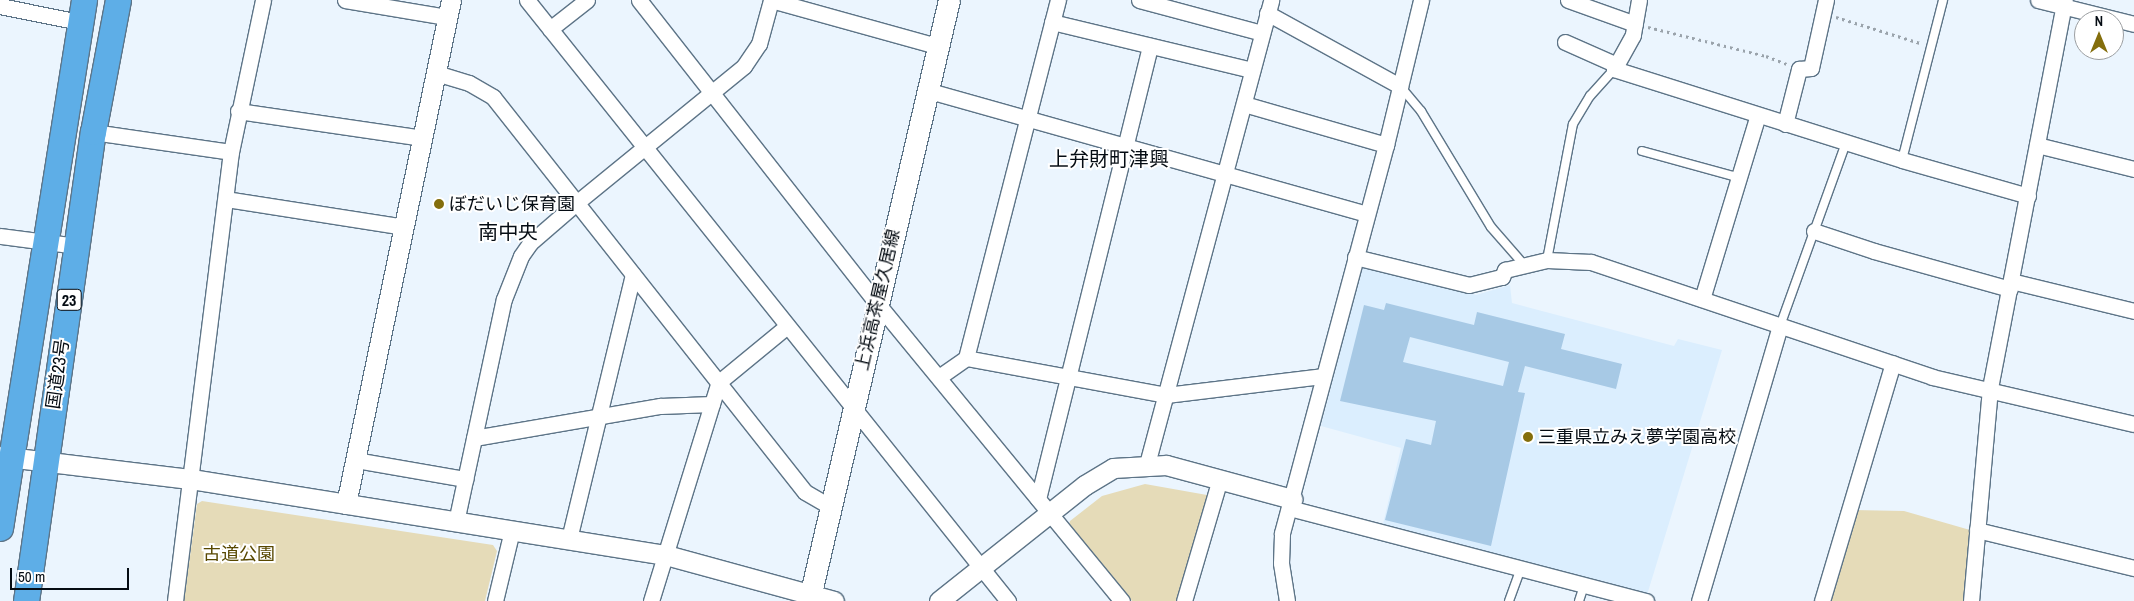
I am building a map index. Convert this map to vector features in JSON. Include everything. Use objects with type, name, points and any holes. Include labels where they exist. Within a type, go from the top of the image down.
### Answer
[{"type":"highway","name":"国道23号","points":[[26,601],[94,132],[118,0]]},
{"type":"highway","name":"国道23号","points":[[0,528],[5,456],[81,11]]},
{"type":"main road","name":"上浜高茶屋久居線","points":[[809,598],[926,90],[949,0]]},
{"type":"street","points":[[175,601],[231,152],[263,0]]},
{"type":"street","points":[[345,0],[449,8],[346,504]]},
{"type":"street","points":[[527,0],[786,327],[1008,601]]},
{"type":"street","points":[[550,29],[587,0]]},
{"type":"street","points":[[639,0],[877,303],[1122,601]]},
{"type":"street","points":[[456,522],[504,299],[513,270],[530,243],[645,147],[713,95],[755,51],[771,0],[938,46]]},
{"type":"street","points":[[939,377],[966,358],[1058,0]]},
{"type":"street","points":[[1139,0],[1262,33]]},
{"type":"street","points":[[1286,601],[1280,545],[1386,144],[1421,0]]},
{"type":"street","points":[[1568,0],[1635,24]]},
{"type":"street","points":[[1616,67],[1635,24],[1639,0]]},
{"type":"street","points":[[2038,0],[2064,3],[2134,24]]},
{"type":"street","points":[[1971,601],[1990,388],[2064,3]]},
{"type":"street","points":[[0,6],[81,11]]},
{"type":"street","points":[[1147,464],[1226,174],[1269,6],[1400,86]]},
{"type":"street","points":[[1785,124],[1799,69],[1811,68],[1825,7]]},
{"type":"street","points":[[1052,22],[1252,70]]},
{"type":"street","points":[[1565,42],[1616,67],[1785,124],[2028,196]]},
{"type":"street","points":[[1038,499],[1150,46]]},
{"type":"street","points":[[436,74],[469,83],[493,97],[805,492],[831,507]]},
{"type":"street","points":[[926,90],[1367,214]]},
{"type":"street","points":[[1244,104],[1386,144]]},
{"type":"street","points":[[238,112],[423,138]]},
{"type":"street","points":[[1702,300],[1758,115]]},
{"type":"street","points":[[94,132],[231,152]]},
{"type":"street","points":[[2037,145],[2134,169]]},
{"type":"street","points":[[226,199],[404,227]]},
{"type":"street","points":[[1814,230],[1874,251],[2011,285],[2134,312]]},
{"type":"street","points":[[0,236],[77,246]]},
{"type":"street","points":[[1355,257],[1469,285],[1502,277],[1505,270],[1547,260],[1590,262],[1932,377],[1990,388],[2134,424]]},
{"type":"street","points":[[569,539],[633,274]]},
{"type":"street","points":[[1700,601],[1780,326]]},
{"type":"street","points":[[651,601],[719,382],[786,327]]},
{"type":"street","points":[[966,358],[1069,379],[1166,395],[1324,376]]},
{"type":"street","points":[[1822,601],[1893,363]]},
{"type":"street","points":[[474,438],[660,406],[712,404]]},
{"type":"street","points":[[5,456],[191,479],[666,555],[809,598],[834,601]]},
{"type":"street","points":[[355,460],[465,479]]},
{"type":"street","points":[[939,601],[1099,475],[1113,468],[1147,464],[1166,465],[1220,479],[1290,504],[1646,601]]},
{"type":"street","points":[[1184,601],[1220,479]]},
{"type":"street","points":[[495,601],[512,530]]},
{"type":"street","points":[[1978,530],[2134,568]]},
{"type":"lane","points":[[1902,160],[1943,0]]},
{"type":"lane","points":[[1547,260],[1573,124],[1590,96],[1616,67]]},
{"type":"lane","points":[[1400,86],[1421,111],[1491,227],[1525,266]]},
{"type":"lane","points":[[1780,326],[1846,143]]},
{"type":"lane","points":[[1642,151],[1732,176],[1738,181]]},
{"type":"lane","points":[[1509,601],[1521,568]]},
{"type":"lane","points":[[1579,601],[1585,583]]},
{"type":"path","points":[[1825,7],[1896,37],[1931,45]]},
{"type":"path","points":[[1635,24],[1766,56],[1799,69]]},
{"type":"shaded area","name":"三重県立みえ夢学園高校","points":[[1367,265],[1476,295],[1510,285],[1512,303],[1674,346],[1678,339],[1722,350],[1647,595],[1635,590],[1382,528],[1401,448],[1321,426],[1362,268]]},
{"type":"green space","points":[[1145,484],[1207,495],[1210,501],[1180,601],[1132,601],[1069,525],[1070,521],[1102,496]]},
{"type":"green space","name":"古道公園","points":[[202,501],[493,545],[497,551],[485,601],[184,601],[197,504]]},
{"type":"green space","points":[[1853,510],[1904,511],[1970,530],[1963,601],[1827,601]]},
{"type":"building","points":[[1386,303],[1474,325],[1477,312],[1565,334],[1561,349],[1622,364],[1616,389],[1525,366],[1518,392],[1525,393],[1491,546],[1385,520],[1406,439],[1431,445],[1436,421],[1340,401],[1364,305],[1384,310]],"holes":[[[1410,337],[1509,362],[1503,386],[1403,362]]]},
{"type":"place","name":"ぼだいじ保育園","points":[[439,204]]},
{"type":"place","name":"三重県立みえ夢学園高校","points":[[1528,437]]},
{"type":"district","name":"上弁財町津興","points":[[1109,158]]},
{"type":"district","name":"南中央","points":[[508,231]]}]
